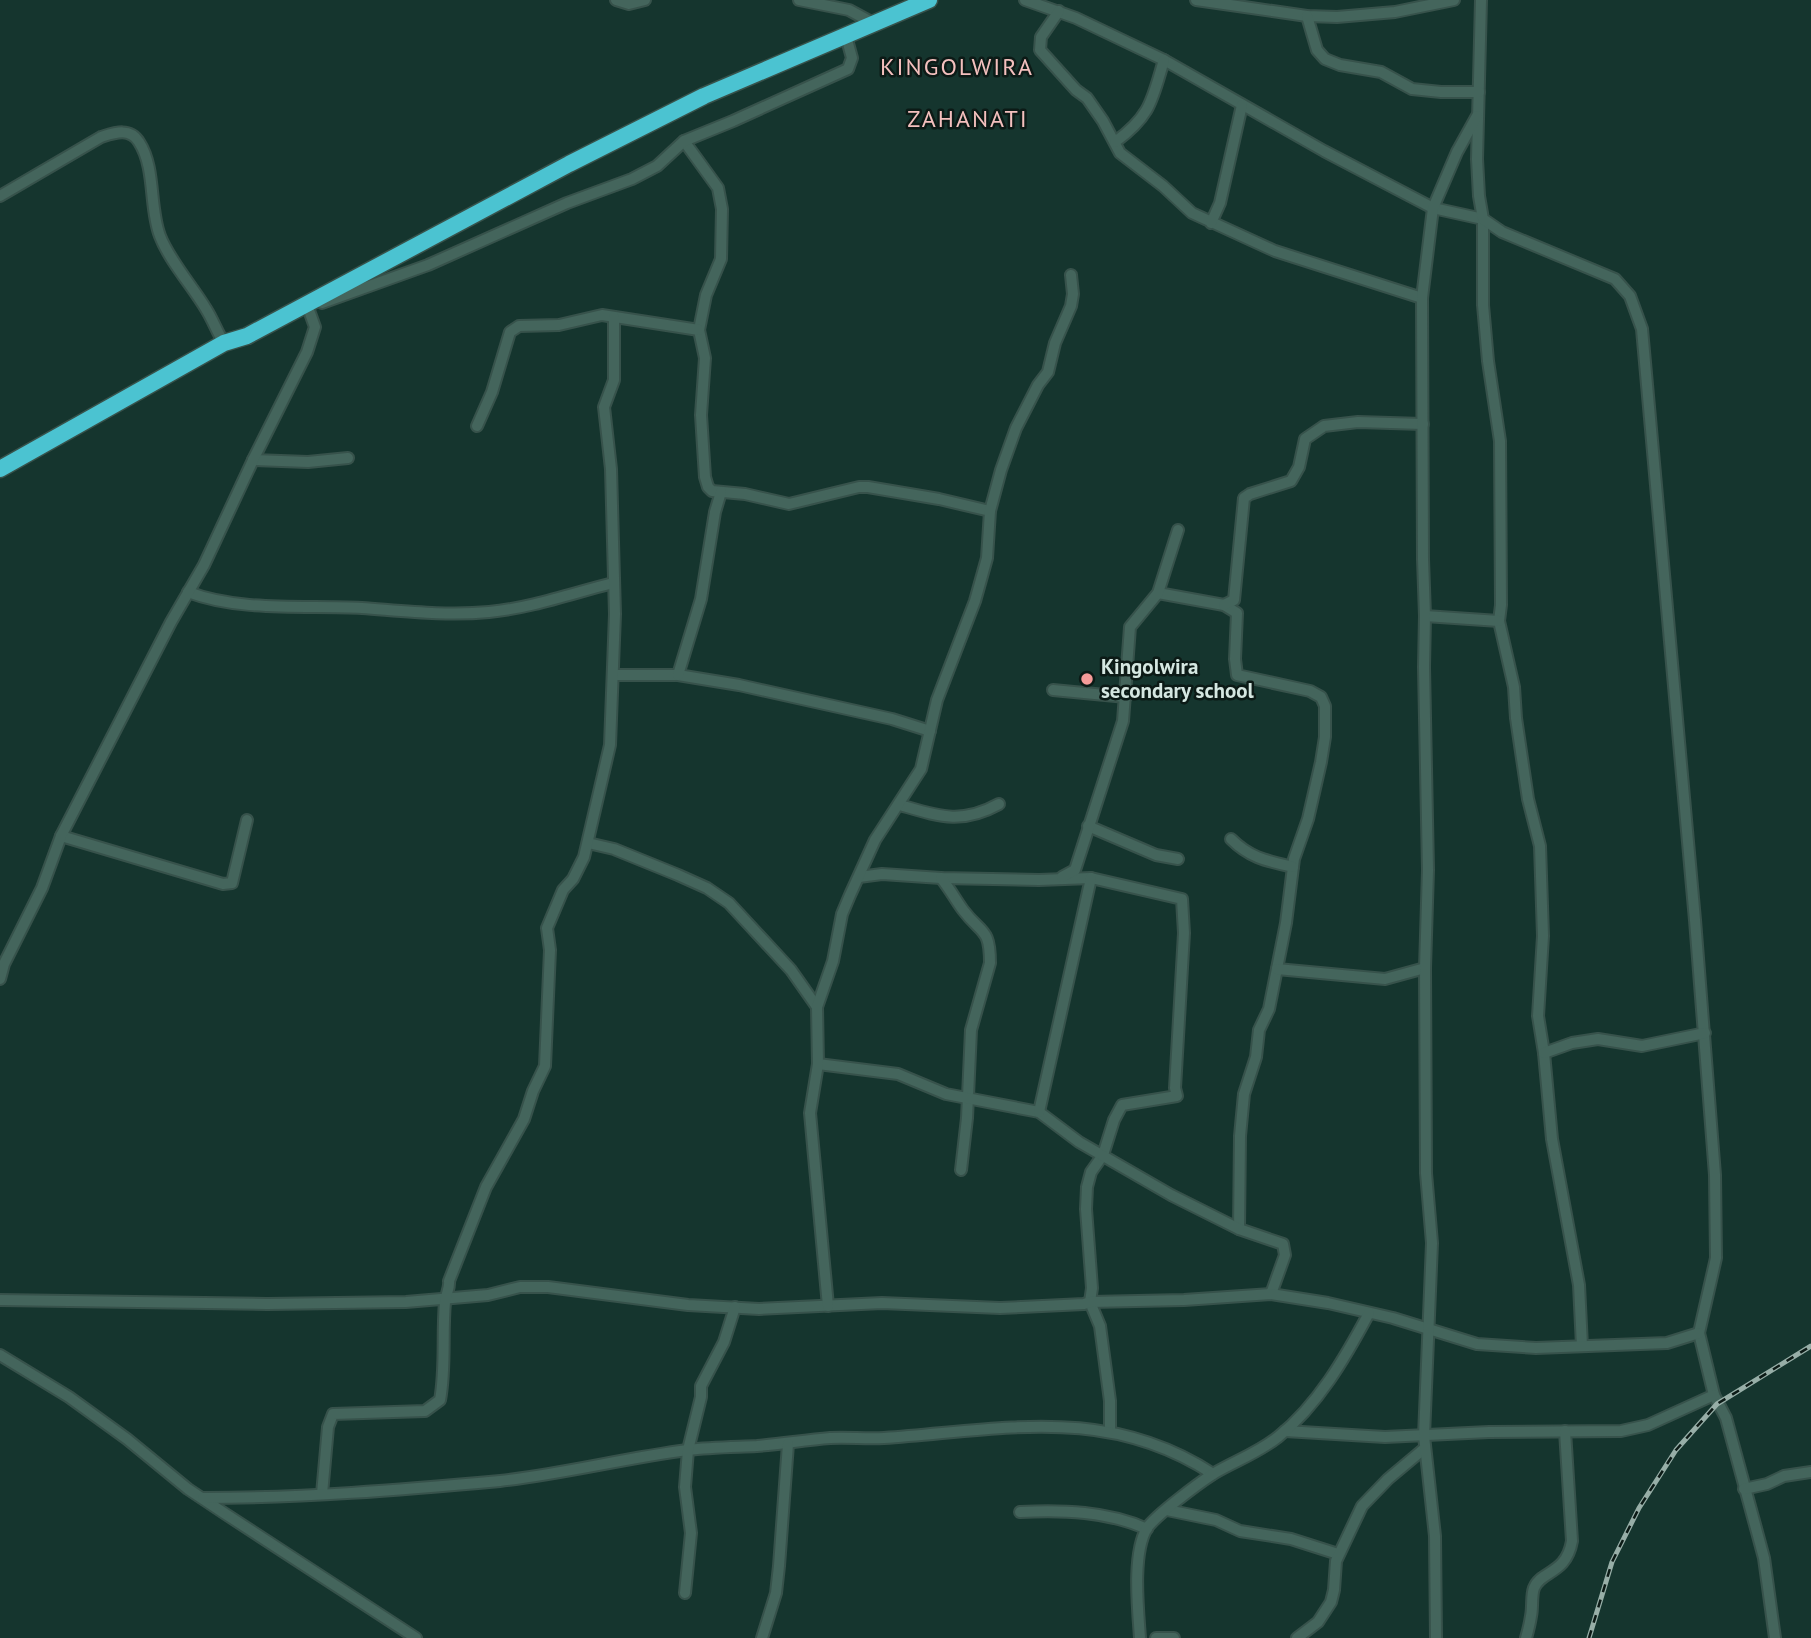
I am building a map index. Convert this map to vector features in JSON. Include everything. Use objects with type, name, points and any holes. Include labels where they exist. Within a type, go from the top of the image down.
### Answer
[{"type":"highway","points":[[0,469],[223,343],[247,335],[308,305],[704,96],[929,0]]},
{"type":"street","points":[[616,0],[629,4],[645,0]]},
{"type":"street","points":[[799,0],[849,10],[873,23]]},
{"type":"street","points":[[1025,0],[1059,11],[1164,60],[1433,208],[1483,219],[1502,232],[1615,279],[1630,296],[1640,322],[1705,1033],[1715,1175],[1716,1258],[1699,1333],[1714,1395],[1726,1418],[1764,1558],[1775,1638]]},
{"type":"street","points":[[1196,0],[1307,16],[1359,16],[1454,0]]},
{"type":"street","points":[[1481,0],[1478,176],[1483,219],[1483,305],[1501,462],[1499,621],[1514,687],[1528,799],[1540,846],[1544,936],[1538,1016],[1552,1139],[1578,1285],[1582,1346]]},
{"type":"street","points":[[1059,11],[1041,37],[1040,50],[1076,90],[1087,98],[1120,153],[1163,186],[1192,213],[1275,251],[1422,298]]},
{"type":"street","points":[[1307,16],[1317,50],[1325,59],[1340,65],[1381,72],[1412,89],[1479,92]]},
{"type":"street","points":[[0,979],[8,953],[42,888],[61,836],[204,565],[314,334],[315,327],[308,305],[428,265],[566,203],[646,173],[684,141],[848,69],[852,58],[846,36]]},
{"type":"street","points":[[1115,142],[1141,120],[1151,106],[1164,60]]},
{"type":"street","points":[[1212,223],[1220,202],[1242,105]]},
{"type":"street","points":[[1436,1638],[1435,1536],[1425,1442],[1432,1243],[1426,1173],[1425,968],[1428,870],[1422,298],[1433,208],[1457,152],[1479,114]]},
{"type":"street","points":[[0,196],[101,137],[117,132],[132,134],[139,141],[145,157],[155,220],[161,240],[206,309],[223,343]]},
{"type":"street","points":[[684,141],[718,188],[722,209],[721,259],[706,295],[699,330],[705,358],[701,415],[708,487],[721,492],[745,494],[789,504],[868,487],[990,511]]},
{"type":"street","points":[[828,1306],[810,1113],[818,1064],[817,1007],[833,961],[842,914],[875,840],[900,805],[920,769],[937,700],[975,601],[987,558],[990,511],[1001,470],[1016,428],[1038,385],[1048,372],[1055,342],[1071,306],[1071,275]]},
{"type":"street","points":[[477,426],[492,392],[513,328],[559,326],[593,316],[699,330]]},
{"type":"street","points":[[322,1494],[328,1427],[333,1414],[425,1411],[440,1401],[444,1380],[445,1300],[450,1286],[449,1280],[461,1244],[486,1187],[524,1119],[545,1066],[550,950],[547,928],[563,890],[573,879],[584,857],[610,745],[613,674],[611,468],[604,407],[614,380],[614,317]]},
{"type":"street","points":[[1224,605],[1234,600],[1244,498],[1291,481],[1299,467],[1305,439],[1324,426],[1358,422],[1423,424]]},
{"type":"street","points":[[253,460],[308,462],[348,458]]},
{"type":"street","points":[[678,676],[701,599],[715,512],[721,492]]},
{"type":"street","points":[[1060,878],[1074,870],[1123,721],[1130,627],[1158,593],[1178,530]]},
{"type":"street","points":[[188,592],[210,600],[275,606],[471,613],[508,609],[613,583]]},
{"type":"street","points":[[1158,593],[1224,605],[1237,613],[1237,674],[1310,691],[1321,696],[1325,706],[1325,737],[1321,762],[1308,819],[1293,867],[1286,923],[1269,1009],[1259,1030],[1256,1058],[1244,1094],[1240,1136],[1239,1229]]},
{"type":"street","points":[[1426,616],[1499,621]]},
{"type":"street","points":[[613,674],[678,676],[739,685],[880,716],[930,731]]},
{"type":"street","points":[[1053,690],[1126,697]]},
{"type":"street","points":[[900,805],[942,816],[958,817],[981,814],[999,804]]},
{"type":"street","points":[[61,836],[223,884],[232,883],[247,820]]},
{"type":"street","points":[[1088,825],[1156,855],[1178,859]]},
{"type":"street","points":[[1231,839],[1243,851],[1255,857],[1293,867]]},
{"type":"street","points":[[588,843],[614,849],[655,865],[707,888],[729,903],[791,970],[817,1007]]},
{"type":"street","points":[[859,877],[882,874],[941,878],[1091,878],[1180,898],[1184,910],[1175,1088],[1177,1096],[1122,1105],[1103,1154],[1091,1172],[1087,1187],[1086,1231],[1090,1301],[1100,1326],[1110,1401],[1110,1432]]},
{"type":"street","points":[[941,878],[964,911],[985,933],[990,956],[971,1030],[961,1170]]},
{"type":"street","points":[[1040,1112],[1091,878]]},
{"type":"street","points":[[1277,969],[1385,979],[1425,968]]},
{"type":"street","points":[[1544,1053],[1572,1042],[1598,1039],[1642,1046],[1705,1033]]},
{"type":"street","points":[[818,1064],[898,1074],[946,1094],[1040,1112],[1079,1142],[1171,1195],[1239,1229],[1283,1244],[1285,1255],[1271,1294]]},
{"type":"street","points":[[0,1300],[281,1304],[445,1300],[488,1295],[520,1287],[548,1287],[688,1305],[759,1309],[882,1303],[1000,1308],[1084,1304],[1090,1301],[1184,1300],[1271,1294],[1328,1303],[1392,1318],[1477,1344],[1536,1348],[1667,1343],[1699,1333]]},
{"type":"street","points":[[685,1593],[691,1533],[685,1487],[688,1450],[701,1397],[701,1386],[724,1342],[736,1307]]},
{"type":"street","points":[[1140,1638],[1136,1590],[1141,1548],[1147,1529],[1213,1474],[1256,1452],[1284,1431],[1326,1384],[1348,1352],[1369,1313]]},
{"type":"street","points":[[0,1356],[69,1397],[154,1460],[188,1489],[416,1638]]},
{"type":"street","points":[[1284,1431],[1425,1442],[1565,1431],[1620,1431],[1648,1425],[1714,1395]]},
{"type":"street","points":[[203,1498],[267,1498],[500,1481],[575,1471],[688,1450],[788,1444],[832,1438],[884,1438],[1000,1427],[1054,1425],[1110,1432],[1186,1457],[1213,1474]]},
{"type":"street","points":[[1526,1638],[1536,1583],[1562,1565],[1570,1554],[1572,1541],[1565,1431]]},
{"type":"street","points":[[1297,1638],[1318,1622],[1331,1602],[1338,1554],[1362,1506],[1425,1442]]},
{"type":"street","points":[[762,1638],[776,1593],[788,1444]]},
{"type":"street","points":[[1744,1489],[1767,1484],[1784,1476],[1811,1472]]},
{"type":"street","points":[[1167,1510],[1216,1520],[1240,1531],[1291,1539],[1338,1554]]},
{"type":"street","points":[[1020,1512],[1086,1513],[1137,1524],[1147,1529]]},
{"type":"street","points":[[1156,1638],[1174,1638]]},
{"type":"railway","points":[[1589,1638],[1612,1562],[1639,1508],[1676,1450],[1717,1404],[1811,1346]]},
{"type":"place","name":"Kingolwira secondary school","points":[[1087,679]]},
{"type":"district","name":"KINGOLWIRA","points":[[957,67]]},
{"type":"district","name":"ZAHANATI","points":[[968,119]]}]
